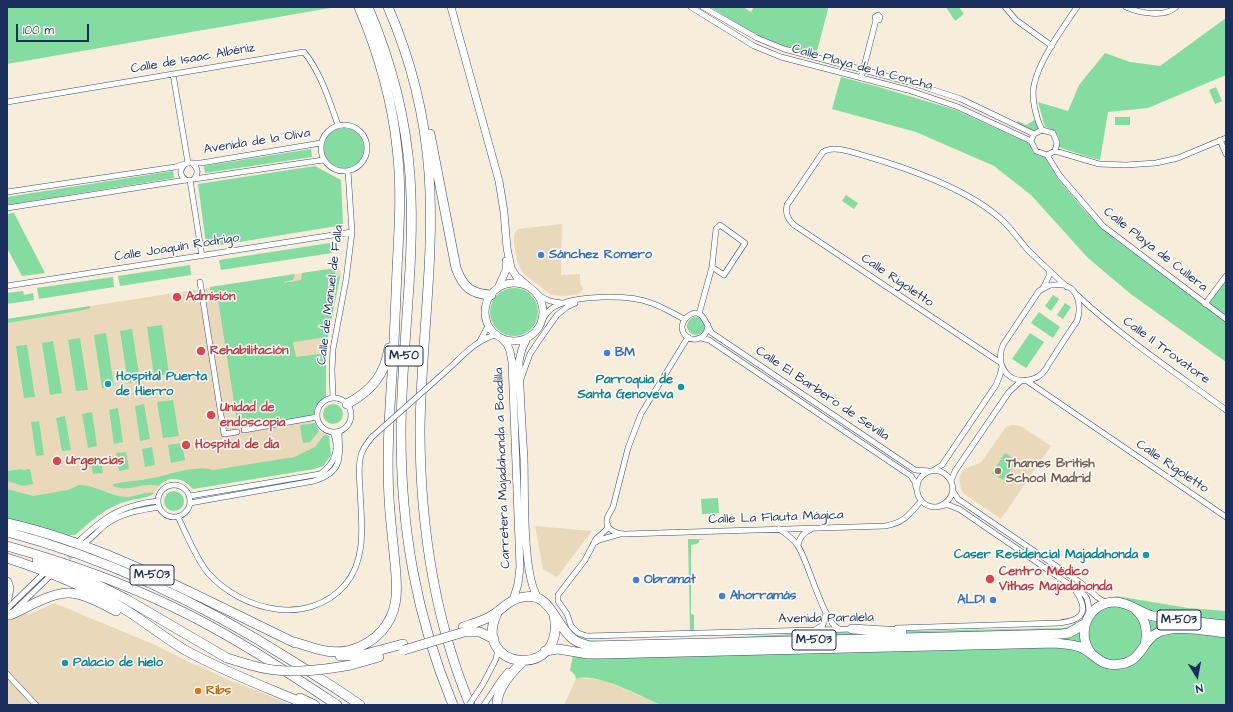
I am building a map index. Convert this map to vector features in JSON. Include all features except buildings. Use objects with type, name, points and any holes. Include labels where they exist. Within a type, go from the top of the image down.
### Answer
[{"type":"highway","points":[[291,641],[328,651],[342,651],[358,647],[371,640],[382,631],[390,619],[395,606],[396,578],[390,514],[388,457],[389,405],[394,344],[400,179],[397,147],[390,106],[380,64],[359,7]]},
{"type":"highway","name":"M-50","points":[[368,7],[389,62],[401,111],[410,176],[411,239],[401,432],[405,524],[415,584],[425,627],[453,705]]},
{"type":"highway","name":"M-50","points":[[388,7],[397,28],[410,68],[426,142],[429,174],[430,236],[420,429],[424,521],[442,622],[461,683],[470,705]]},
{"type":"highway","points":[[392,7],[414,67],[424,106],[456,268],[460,279],[470,290],[480,294],[494,291]]},
{"type":"highway","points":[[347,404],[361,397],[370,388],[383,370],[388,356],[396,279]]},
{"type":"highway","name":"M-503","points":[[7,523],[27,528],[98,552],[144,571],[310,650],[328,655],[358,656],[404,647]]},
{"type":"highway","points":[[7,532],[40,541],[97,560],[177,595],[264,642],[360,705]]},
{"type":"highway","points":[[7,546],[91,572],[173,607],[257,654],[337,705]]},
{"type":"highway","name":"M-503","points":[[7,551],[34,559],[88,580],[126,599],[227,658],[262,669],[291,672],[322,670],[351,665],[404,647],[464,630],[488,618],[498,611],[504,604],[527,596],[538,598],[547,604],[566,632],[573,639],[590,646],[1061,634],[1069,633],[1087,620],[1100,606],[1107,603],[1116,602],[1152,615],[1170,619],[1226,625]]},
{"type":"highway","points":[[7,558],[66,578],[122,607],[163,636]]},
{"type":"highway","points":[[7,582],[9,588],[7,599]]},
{"type":"highway","points":[[8,614],[60,594],[70,593],[80,595],[107,606],[200,658],[304,705]]},
{"type":"highway","name":"M-503","points":[[1133,608],[1139,613],[1145,624],[1147,637],[1145,645]]},
{"type":"highway","points":[[497,705],[497,700],[506,682],[520,661],[506,656],[498,649],[494,639],[492,627],[498,611]]},
{"type":"highway","points":[[546,651],[552,642],[555,632],[554,613]]},
{"type":"highway","points":[[1087,620],[1084,631],[1084,640],[1093,656]]},
{"type":"highway","name":"M-503","points":[[852,629],[1004,635]]},
{"type":"highway","name":"M-503","points":[[520,661],[534,659],[546,651],[558,649],[588,654],[603,654],[1056,643],[1080,647],[1106,664],[1122,664],[1136,657],[1153,635],[1168,629],[1226,633]]},
{"type":"highway","name":"M-503","points":[[464,630],[480,632],[494,639]]},
{"type":"highway","points":[[242,678],[292,694],[315,705]]},
{"type":"street","points":[[451,7],[499,181],[504,212],[507,248],[511,268],[516,276],[545,300],[563,304]]},
{"type":"street","name":"Calle Playa de la Concha","points":[[691,7],[754,46],[781,57],[908,90],[958,107],[1017,133],[1031,141]]},
{"type":"street","points":[[700,13],[703,7]]},
{"type":"street","name":"Calle Playa de la Concha","points":[[703,7],[757,38],[784,49],[909,82],[961,99],[1034,134]]},
{"type":"street","points":[[1005,7],[1016,20],[1052,46]]},
{"type":"street","points":[[1042,130],[1035,108],[1034,86],[1040,68],[1077,7]]},
{"type":"street","points":[[1126,7],[1146,12],[1159,13],[1173,10],[1176,7]]},
{"type":"street","points":[[861,78],[876,20]]},
{"type":"street","name":"Calle de Isaac Albéniz","points":[[7,102],[304,52],[310,59],[323,85],[338,125]]},
{"type":"street","points":[[173,74],[188,164]]},
{"type":"street","points":[[320,143],[323,160],[334,169],[348,171],[361,164],[367,150],[367,143],[364,136],[353,126],[346,124],[338,125]]},
{"type":"street","name":"Avenida de la Oliva","points":[[7,192],[320,143],[327,132],[338,125]]},
{"type":"street","points":[[1055,151],[1057,143],[1052,133],[1042,130],[1034,134],[1031,141],[1036,151],[1047,155],[1055,151],[1099,164],[1126,165],[1148,164],[1178,158],[1226,138]]},
{"type":"street","points":[[1220,140],[1226,154]]},
{"type":"street","name":"Calle Il Trovatore","points":[[786,213],[787,205],[823,152],[829,149],[851,152],[897,166],[950,188],[977,201],[1005,223],[1049,271],[1093,310],[1226,410]]},
{"type":"street","name":"Calle Playa de Cullera","points":[[1047,155],[1060,176],[1103,226],[1226,319]]},
{"type":"street","name":"Avenida de la Oliva","points":[[7,208],[323,160]]},
{"type":"street","points":[[188,164],[196,166],[198,171],[197,175],[190,180],[182,178],[180,173],[181,168],[188,164]]},
{"type":"street","name":"Calle de Manuel de Falla","points":[[333,398],[333,349],[346,280],[352,232],[348,171]]},
{"type":"street","points":[[190,180],[202,256]]},
{"type":"street","name":"Calle Rigoletto","points":[[786,213],[789,220],[794,225],[990,356],[1001,365],[1010,376],[1039,389],[1226,517]]},
{"type":"street","points":[[699,314],[712,267],[716,230],[720,225],[745,244],[724,275],[712,267]]},
{"type":"street","name":"Calle Joaquín Rodrigo","points":[[7,286],[352,232]]},
{"type":"street","points":[[499,337],[488,326],[485,318],[485,310],[487,302],[506,270],[507,248]]},
{"type":"street","points":[[1043,288],[1049,276],[1049,271]]},
{"type":"street","points":[[1205,304],[1226,276]]},
{"type":"street","points":[[201,282],[224,434],[237,431]]},
{"type":"street","points":[[494,291],[505,285],[513,283],[529,287]]},
{"type":"street","points":[[1067,286],[1050,285],[1039,291],[1003,345],[1000,352],[1000,375],[996,385],[942,465],[920,478],[916,488],[921,501],[930,506],[948,505],[959,509],[1086,595],[1088,600],[1087,620]]},
{"type":"street","points":[[1074,292],[1078,300],[1080,313],[1077,321],[1045,370],[1037,377],[1024,381],[1009,392],[955,471],[951,480],[953,491],[958,499],[1081,583],[1097,597],[1107,603]]},
{"type":"street","points":[[536,293],[541,302],[543,311],[542,321]]},
{"type":"street","points":[[178,516],[200,561],[208,572],[226,589],[251,603],[266,608],[297,610],[318,604],[336,594],[346,584],[354,572],[358,560],[362,534],[359,476],[360,461],[366,445],[372,437],[478,343],[490,336],[499,337],[510,341],[519,341],[527,338],[534,334],[539,328],[547,312],[563,304],[583,300],[631,297],[651,303],[684,319]]},
{"type":"street","points":[[520,384],[530,354],[557,315],[567,307],[583,300]]},
{"type":"street","points":[[1080,313],[1086,309],[1093,310]]},
{"type":"street","points":[[691,314],[699,314],[705,318],[708,325],[706,333],[701,338],[694,339],[688,337],[683,331],[682,327],[684,319],[691,314]]},
{"type":"street","name":"Calle El Barbero de Sevilla","points":[[708,325],[712,333],[915,470],[931,471]]},
{"type":"street","points":[[478,343],[488,326]]},
{"type":"street","name":"Carretera Majadahonda a Boadilla","points":[[499,337],[507,344],[510,351],[513,385],[520,567],[518,584],[513,600]]},
{"type":"street","points":[[621,534],[610,529],[607,518],[613,507],[634,430],[641,414],[688,337]]},
{"type":"street","name":"Carretera Majadahonda a Boadilla","points":[[527,338],[519,361],[528,562],[534,589],[538,598]]},
{"type":"street","name":"Calle El Barbero de Sevilla","points":[[701,338],[709,340],[911,476],[916,488]]},
{"type":"street","points":[[990,356],[994,356],[1000,352]]},
{"type":"street","points":[[1037,377],[1036,384],[1039,389]]},
{"type":"street","points":[[333,398],[347,404],[350,409],[351,420],[348,425],[339,432],[324,429],[317,419],[319,407],[322,402],[333,398]]},
{"type":"street","points":[[244,430],[317,419]]},
{"type":"street","points":[[190,496],[320,474],[327,470],[335,457],[336,448],[333,432]]},
{"type":"street","points":[[190,503],[323,479],[331,474],[338,462],[341,447],[339,432]]},
{"type":"street","points":[[931,471],[944,473],[951,480]]},
{"type":"street","points":[[169,485],[179,485],[184,488],[190,496],[190,503],[187,512],[178,516],[169,516],[159,507],[158,500],[161,491],[169,485]]},
{"type":"street","points":[[940,506],[949,500],[953,491]]},
{"type":"street","points":[[80,540],[100,521],[116,512],[158,500]]},
{"type":"street","name":"Calle La Flauta Mágica","points":[[593,545],[599,540],[621,534],[885,526],[896,524],[908,517],[921,501]]},
{"type":"street","points":[[86,542],[104,526],[119,517],[138,511],[159,507]]},
{"type":"street","points":[[593,545],[596,539],[607,529],[608,525]]},
{"type":"street","points":[[798,545],[800,538],[805,531],[813,528]]},
{"type":"street","points":[[779,530],[789,536],[798,545],[826,613],[833,625],[840,630]]},
{"type":"street","name":"Avenida Paralela","points":[[593,545],[585,560],[558,595],[558,600],[567,614],[571,626],[578,633],[588,636],[1059,624],[1077,619],[1082,613],[1083,605],[1081,598],[1073,587]]},
{"type":"street","points":[[8,614],[42,575]]},
{"type":"street","points":[[8,614],[50,576]]},
{"type":"street","points":[[813,630],[823,625],[826,613]]},
{"type":"street","points":[[470,705],[496,659],[498,649]]},
{"type":"street","points":[[484,705],[502,678],[520,661]]},
{"type":"street","points":[[7,674],[34,704]]},
{"type":"shaded area","points":[[562,224],[561,275],[580,274],[580,284],[583,290],[578,294],[565,296],[551,295],[523,273],[517,261],[514,244],[514,234],[518,229]]},
{"type":"shaded area","points":[[339,268],[341,274],[331,318],[326,353],[326,396],[317,403],[313,415],[319,431],[329,436],[331,455],[323,466],[314,469],[193,489],[183,480],[171,479],[160,484],[153,495],[118,503],[100,514],[75,535],[66,535],[7,519],[7,319]]},
{"type":"shaded area","name":"Thames British School Madrid","points":[[1011,425],[1022,427],[1051,446],[1001,519],[963,493],[959,478],[964,469],[982,461],[1006,427]]},
{"type":"shaded area","points":[[535,526],[592,531],[557,577],[543,569]]},
{"type":"shaded area","points":[[7,597],[28,615],[54,603],[153,644],[224,678],[290,705],[7,705]]},
{"type":"shaded area","points":[[576,679],[603,680],[661,705],[564,705]]},
{"type":"green space","points":[[7,7],[336,7],[7,64]]},
{"type":"green space","points":[[710,7],[743,7],[751,12],[754,7],[828,7],[828,9],[816,55],[781,46],[758,36]]},
{"type":"green space","points":[[946,7],[959,7],[964,14],[955,21]]},
{"type":"green space","points":[[1226,18],[1226,75],[1148,108],[1108,112],[1100,160],[1059,147],[1059,139],[1055,131],[1045,127],[1038,102],[1068,111],[1079,85],[1105,53],[1130,62],[1160,66]]},
{"type":"green space","points":[[841,77],[956,110],[1030,144],[1033,153],[1045,157],[1058,179],[1086,212],[1116,240],[1226,321],[1226,362],[1132,295],[1088,258],[1031,195],[994,166],[916,132],[832,109]]},
{"type":"green space","points":[[1216,87],[1222,101],[1215,104],[1209,90]]},
{"type":"green space","points":[[1115,117],[1130,117],[1130,125],[1115,125]]},
{"type":"green space","points":[[1036,119],[1040,129],[1034,133],[1016,124],[1018,121],[1026,125]]},
{"type":"green space","points":[[340,128],[348,128],[355,131],[361,137],[364,148],[361,159],[355,165],[348,168],[340,168],[333,165],[327,159],[324,152],[324,144],[327,137],[333,131]]},
{"type":"green space","points":[[311,149],[312,157],[205,173],[204,166]]},
{"type":"green space","points":[[315,166],[341,180],[343,225],[209,247],[206,244],[198,184]]},
{"type":"green space","points":[[173,171],[174,178],[7,205],[7,197]]},
{"type":"green space","points":[[846,195],[858,203],[854,209],[842,201]]},
{"type":"green space","points":[[14,213],[45,273],[22,276],[7,248],[7,214]]},
{"type":"green space","points":[[330,243],[332,253],[221,270],[219,260]]},
{"type":"green space","points":[[190,265],[191,275],[120,286],[118,276]]},
{"type":"green space","points":[[335,268],[335,274],[340,277],[328,337],[293,342],[296,357],[326,353],[326,396],[315,406],[313,417],[238,428],[217,293],[211,293],[210,287],[295,274],[293,280],[284,283],[301,280],[302,273]]},
{"type":"green space","points":[[113,277],[114,287],[39,299],[37,288]]},
{"type":"green space","points":[[1226,279],[1226,315],[1208,303]]},
{"type":"green space","points":[[509,288],[519,288],[531,295],[538,307],[538,317],[531,329],[519,336],[509,336],[501,332],[494,325],[490,317],[490,307],[494,299],[501,292]]},
{"type":"green space","points":[[23,291],[24,295],[33,293],[34,300],[7,304],[7,293]]},
{"type":"green space","points":[[1053,295],[1059,299],[1051,311],[1045,306]]},
{"type":"green space","points":[[1065,303],[1071,307],[1063,319],[1057,315]]},
{"type":"green space","points":[[90,306],[90,309],[7,323],[7,319]]},
{"type":"green space","points":[[1039,312],[1060,327],[1053,338],[1031,323]]},
{"type":"green space","points":[[696,317],[702,320],[705,326],[702,332],[696,335],[690,332],[687,326],[690,320]]},
{"type":"green space","points":[[162,325],[169,374],[154,376],[147,327]]},
{"type":"green space","points":[[132,329],[140,381],[128,383],[120,331]]},
{"type":"green space","points":[[106,333],[114,386],[102,388],[94,335]]},
{"type":"green space","points":[[1030,333],[1044,342],[1026,368],[1012,359]]},
{"type":"green space","points":[[80,338],[88,390],[76,391],[68,340]]},
{"type":"green space","points":[[53,341],[62,393],[50,395],[42,343]]},
{"type":"green space","points":[[27,345],[35,397],[24,398],[16,346]]},
{"type":"green space","points":[[173,400],[179,436],[163,438],[157,402]]},
{"type":"green space","points":[[144,404],[150,439],[140,441],[135,406]]},
{"type":"green space","points":[[333,404],[340,407],[343,414],[340,421],[333,424],[326,421],[323,414],[326,407]]},
{"type":"green space","points":[[118,408],[123,442],[114,444],[109,410]]},
{"type":"green space","points":[[92,412],[97,446],[88,448],[82,414]]},
{"type":"green space","points":[[65,416],[71,450],[62,451],[56,418]]},
{"type":"green space","points":[[39,421],[44,455],[36,456],[31,422]]},
{"type":"green space","points":[[315,423],[319,431],[310,442],[303,443],[300,427],[301,425]]},
{"type":"green space","points":[[324,435],[329,436],[331,455],[323,466],[314,469],[193,489],[185,482],[176,479],[167,480],[159,486],[147,485],[131,488],[120,488],[113,486],[113,484],[148,479],[191,469],[213,470],[294,457],[315,447]]},
{"type":"green space","points":[[182,443],[185,460],[171,463],[168,445]]},
{"type":"green space","points":[[152,447],[155,465],[145,467],[142,449]]},
{"type":"green space","points":[[126,452],[129,469],[119,471],[116,453]]},
{"type":"green space","points":[[1005,453],[1017,461],[1003,480],[992,473]]},
{"type":"green space","points":[[100,456],[103,473],[93,474],[90,457]]},
{"type":"green space","points":[[30,469],[33,484],[23,486],[7,481],[7,471]]},
{"type":"green space","points":[[79,485],[91,486],[115,495],[127,497],[154,493],[146,497],[113,506],[87,524],[75,535],[66,535],[7,519],[7,489],[33,496],[68,490]]},
{"type":"green space","points":[[174,491],[181,494],[184,501],[181,508],[174,511],[167,508],[164,501],[167,494]]},
{"type":"green space","points":[[718,498],[719,513],[702,514],[701,499]]},
{"type":"green space","points":[[688,539],[705,539],[699,540],[699,543],[697,544],[691,545],[691,614],[694,615],[694,630],[690,630]]},
{"type":"green space","points":[[1116,596],[1188,608],[1226,611],[1226,705],[661,705],[631,691],[606,682],[584,677],[576,679],[575,675],[570,670],[577,637],[586,640],[603,641],[701,639],[810,633],[1065,628],[1080,621],[1093,606]]},
{"type":"tunnel","points":[[63,563],[84,544]]},
{"type":"place","name":"Sánchez Romero","points":[[541,255]]},
{"type":"place","name":"Admisión","points":[[177,297]]},
{"type":"place","name":"Rehabilitación","points":[[201,351]]},
{"type":"place","name":"BM","points":[[607,353]]},
{"type":"place","name":"Hospital Puerta de Hierro","points":[[108,384]]},
{"type":"place","name":"Parroquia de Santa Genoveva","points":[[681,387]]},
{"type":"place","name":"Unidad de endoscopia","points":[[211,415]]},
{"type":"place","name":"Hospital de día","points":[[186,445]]},
{"type":"place","name":"Urgencias","points":[[57,461]]},
{"type":"place","name":"Thames British School Madrid","points":[[998,471]]},
{"type":"place","name":"Caser Residencial Majadahonda","points":[[1146,555]]},
{"type":"place","name":"Centro Médico Vithas Majadahonda","points":[[990,579]]},
{"type":"place","name":"Obramat","points":[[636,580]]},
{"type":"place","name":"Ahorramás","points":[[722,596]]},
{"type":"place","name":"ALDI","points":[[993,600]]},
{"type":"place","name":"Palacio de hielo","points":[[65,663]]},
{"type":"place","name":"Ribs","points":[[198,691]]}]
